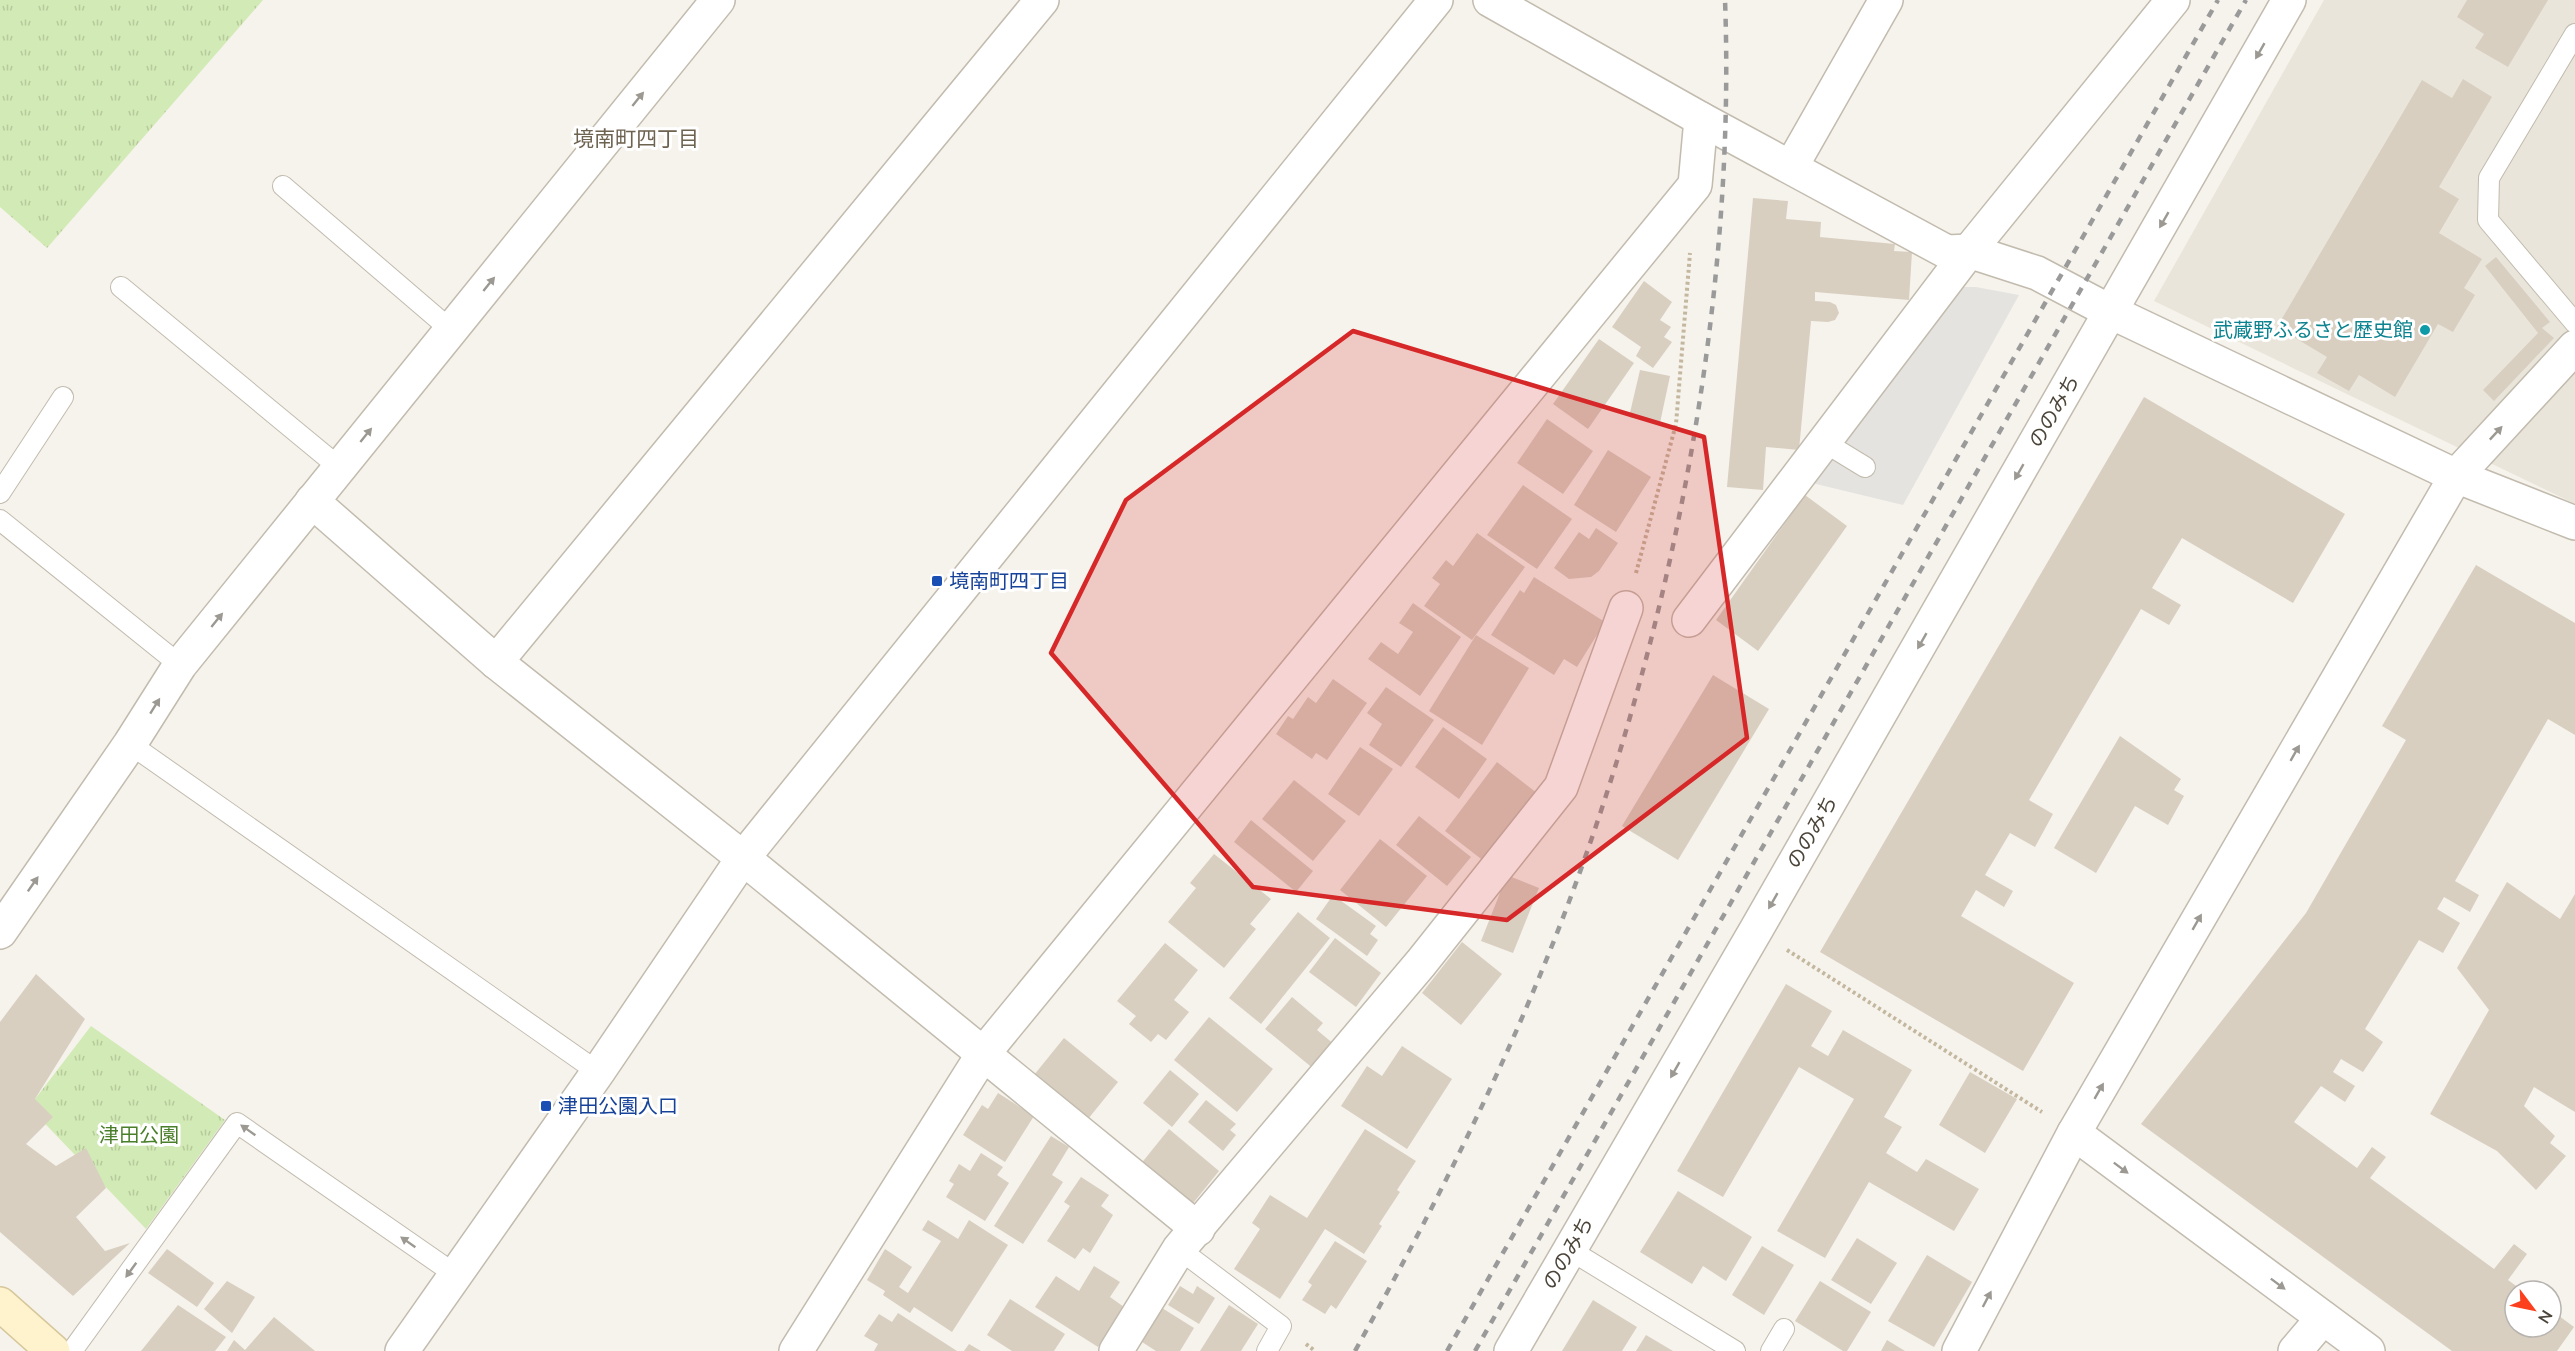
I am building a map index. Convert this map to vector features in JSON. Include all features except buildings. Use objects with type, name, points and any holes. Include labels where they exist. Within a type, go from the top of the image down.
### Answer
[{"type":"main road","points":[[0,1304],[53,1351]]},
{"type":"street","points":[[0,932],[130,744],[180,665],[718,0]]},
{"type":"street","points":[[496,662],[1042,0]]},
{"type":"street","points":[[402,1351],[743,858],[1436,0]]},
{"type":"street","points":[[1490,0],[1701,119],[1947,252],[1969,251],[2037,273],[2111,312],[2456,476],[2575,523]]},
{"type":"street","points":[[1791,166],[1886,0]]},
{"type":"street","points":[[1689,620],[1969,251],[2173,0]]},
{"type":"street","name":"ののみち","points":[[1511,1351],[1756,930],[2289,0]]},
{"type":"street","points":[[796,1351],[983,1054],[1695,185],[1701,119]]},
{"type":"street","points":[[1959,1351],[2074,1133],[2456,476],[2575,347]]},
{"type":"street","points":[[312,501],[496,662],[743,858],[983,1054],[1189,1239]]},
{"type":"street","points":[[1116,1351],[1189,1239],[1421,963],[1561,787],[1626,608]]},
{"type":"street","points":[[2074,1133],[2368,1351]]},
{"type":"street","points":[[2295,1351],[2323,1318]]},
{"type":"lane","points":[[2575,34],[2489,178],[2488,220],[2575,323]]},
{"type":"lane","points":[[283,186],[451,330]]},
{"type":"lane","points":[[121,287],[340,468]]},
{"type":"lane","points":[[0,493],[63,397]]},
{"type":"lane","points":[[1824,442],[1865,467]]},
{"type":"lane","points":[[0,520],[180,665]]},
{"type":"lane","points":[[130,744],[597,1072]]},
{"type":"lane","points":[[72,1351],[237,1123],[456,1275]]},
{"type":"lane","points":[[1189,1239],[1281,1326],[1267,1351]]},
{"type":"lane","points":[[1570,1250],[1735,1351]]},
{"type":"lane","points":[[1771,1351],[1784,1329]]},
{"type":"path","points":[[1626,608],[1676,424],[1691,243]]},
{"type":"path","points":[[1756,930],[2074,1133]]},
{"type":"highlighted area","points":[[1353,331],[1704,437],[1747,738],[1507,920],[1253,887],[1051,653],[1126,500]]},
{"type":"shaded area","points":[[2324,0],[2575,0],[2575,504],[2154,301]]},
{"type":"shaded area","points":[[1958,287],[1976,287],[2019,295],[1903,505],[1812,483]]},
{"type":"green space","points":[[0,0],[263,0],[47,248],[0,207]]},
{"type":"green space","name":"津田公園","points":[[91,1026],[225,1120],[146,1229],[29,1107]]},
{"type":"railway","points":[[1355,1351],[1452,1168],[1538,980],[1582,866],[1621,747],[1655,624],[1682,499],[1704,373],[1718,247],[1725,122],[1725,0]]},
{"type":"railway","points":[[1447,1351],[2218,0]]},
{"type":"railway","points":[[1475,1351],[2246,0]]},
{"type":"place","name":"武蔵野ふるさと歴史館","points":[[2425,330]]},
{"type":"place","name":"境南町四丁目","points":[[937,581]]},
{"type":"place","name":"津田公園入口","points":[[546,1106]]},
{"type":"district","name":"境南町四丁目","points":[[636,139]]}]
